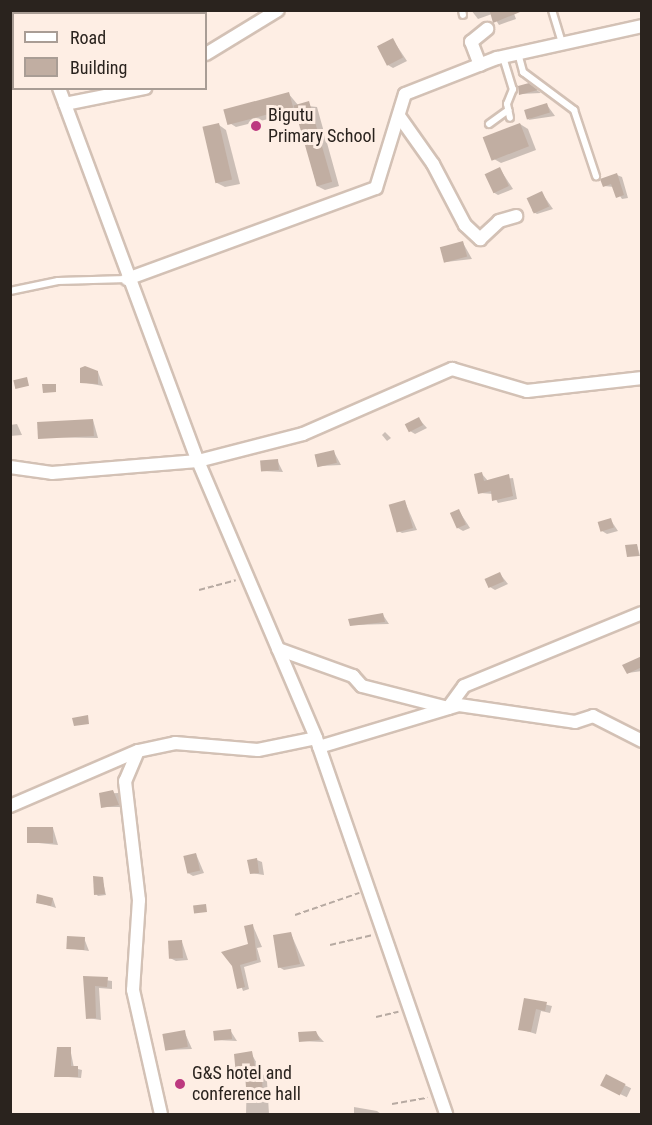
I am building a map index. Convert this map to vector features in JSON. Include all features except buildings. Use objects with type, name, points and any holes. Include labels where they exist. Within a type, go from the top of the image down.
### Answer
[{"type":"street","points":[[207,53],[278,10]]},
{"type":"street","points":[[127,279],[376,188],[405,94],[503,57],[642,26]]},
{"type":"street","points":[[480,65],[471,42],[486,29]]},
{"type":"street","points":[[60,90],[127,279],[198,461],[317,742],[412,1008],[446,1114]]},
{"type":"street","points":[[65,104],[136,90]]},
{"type":"street","points":[[399,116],[434,164],[465,225],[480,239],[499,221],[516,216]]},
{"type":"street","points":[[10,467],[52,473],[198,461],[303,434],[452,369],[526,391],[642,378]]},
{"type":"street","points":[[10,806],[138,751],[175,743],[258,750],[317,742],[448,708],[464,686],[642,613]]},
{"type":"street","points":[[278,649],[353,676],[362,686],[448,708],[514,710],[575,722],[593,716],[642,741]]},
{"type":"street","points":[[138,751],[125,781],[139,900],[133,990],[161,1114]]},
{"type":"lane","points":[[552,10],[561,43]]},
{"type":"lane","points":[[518,53],[523,72],[574,110],[596,176]]},
{"type":"lane","points":[[503,57],[513,89],[508,110],[510,118]]},
{"type":"lane","points":[[489,124],[508,110]]},
{"type":"lane","points":[[10,291],[58,281],[127,279]]},
{"type":"path","points":[[199,590],[247,577]]},
{"type":"path","points":[[295,915],[370,890]]},
{"type":"path","points":[[330,945],[385,932]]},
{"type":"path","points":[[376,1017],[412,1008]]},
{"type":"path","points":[[392,1104],[439,1096]]},
{"type":"place","name":"Bigutu Primary School","points":[[256,126]]},
{"type":"place","name":"G&S hotel and conference hall","points":[[180,1084]]}]
